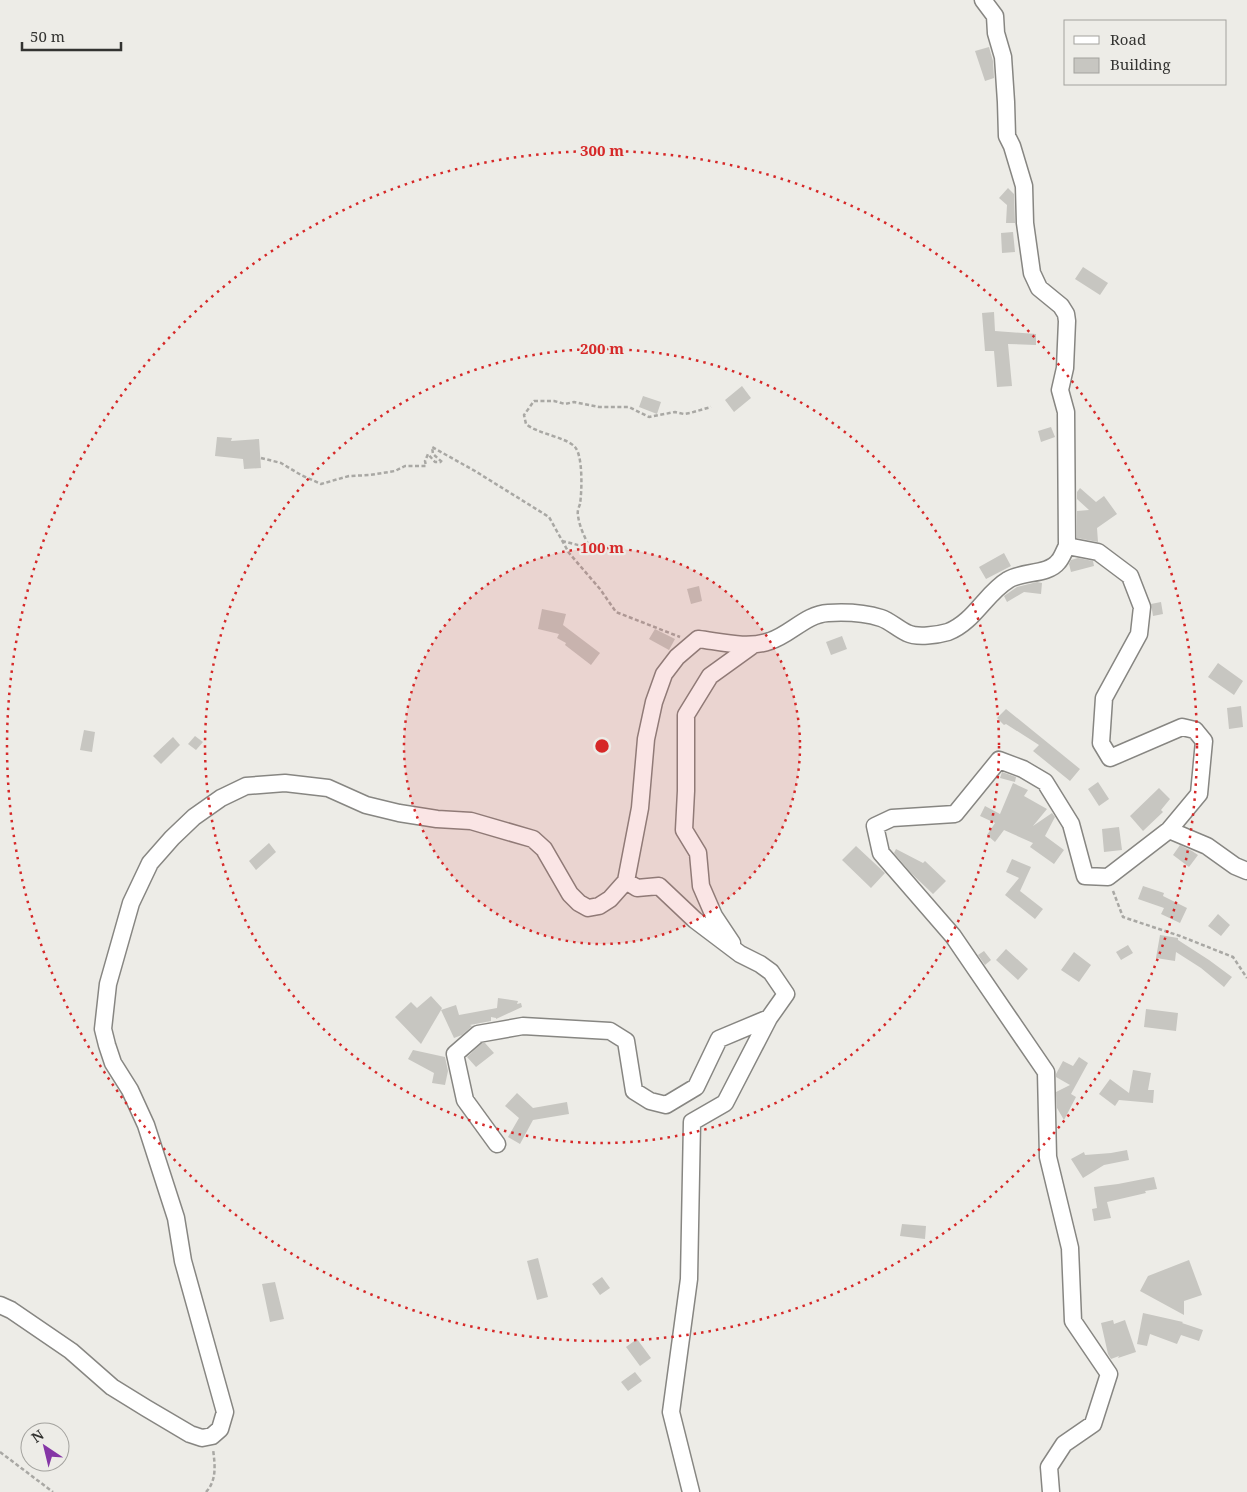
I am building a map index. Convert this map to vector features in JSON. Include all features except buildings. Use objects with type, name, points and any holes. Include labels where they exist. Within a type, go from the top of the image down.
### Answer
[{"type":"street","points":[[0,1305],[11,1310],[71,1351],[112,1387],[190,1434],[202,1438],[212,1436],[220,1429],[225,1412],[183,1261],[176,1218],[146,1125],[130,1090],[113,1063],[103,1029],[108,984],[131,902],[150,863],[194,816],[220,798],[246,786],[285,783],[328,788],[366,806],[437,819],[471,821],[533,839],[544,849],[570,894],[578,903],[588,908],[599,906],[610,899],[626,881],[640,808],[646,739],[654,702],[664,674],[677,657],[698,639],[753,645],[772,641],[806,621],[826,613],[856,614],[881,618],[908,633],[918,636],[948,632],[967,620],[1002,583],[1013,576],[1039,571],[1057,563],[1067,546],[1066,412],[1060,390],[1065,368],[1066,314],[1061,306],[1039,288],[1032,273],[1025,223],[1024,186],[1012,146],[1007,136],[1003,57],[996,32],[995,16],[984,0]]},
{"type":"street","points":[[1051,1492],[1049,1467],[1064,1444],[1093,1424],[1109,1374],[1073,1321],[1070,1248],[1048,1157],[1046,1072],[954,936],[882,853],[876,826],[892,818],[955,814],[999,760],[1023,769],[1045,782],[1071,824],[1085,876],[1108,878],[1169,830],[1199,794],[1204,741],[1195,730],[1182,727],[1110,758],[1101,743],[1104,698],[1139,634],[1142,607],[1130,576],[1098,552],[1067,546]]},
{"type":"street","points":[[740,954],[714,916],[701,886],[698,854],[684,830],[686,716],[710,676],[753,645]]},
{"type":"street","points":[[1169,830],[1207,846],[1234,866],[1247,871]]},
{"type":"street","points":[[626,881],[637,888],[659,886],[695,920],[740,954],[771,972],[786,994],[769,1018],[725,1103],[692,1122],[689,1279],[671,1412],[691,1492]]},
{"type":"street","points":[[497,1144],[465,1100],[455,1054],[478,1034],[523,1026],[610,1031],[626,1041],[634,1091],[650,1101],[666,1105],[696,1086],[719,1039],[769,1018]]},
{"type":"path","points":[[562,541],[590,548],[577,514],[581,492],[579,452],[571,443],[533,430],[526,424],[524,415],[534,402],[554,401],[565,404],[574,402],[599,407],[628,407],[649,417],[675,412],[690,414],[711,407]]},
{"type":"path","points":[[261,458],[280,463],[321,484],[349,476],[394,471],[405,466],[426,466],[424,461],[428,454],[435,462],[442,462],[433,454],[432,447],[549,517],[569,553],[600,589],[616,612],[676,636],[698,639]]},
{"type":"path","points":[[1108,878],[1123,917],[1180,936],[1233,957],[1247,978]]},
{"type":"path","points":[[206,1492],[212,1485],[215,1465],[212,1436]]},
{"type":"path","points":[[0,1452],[53,1492]]}]
